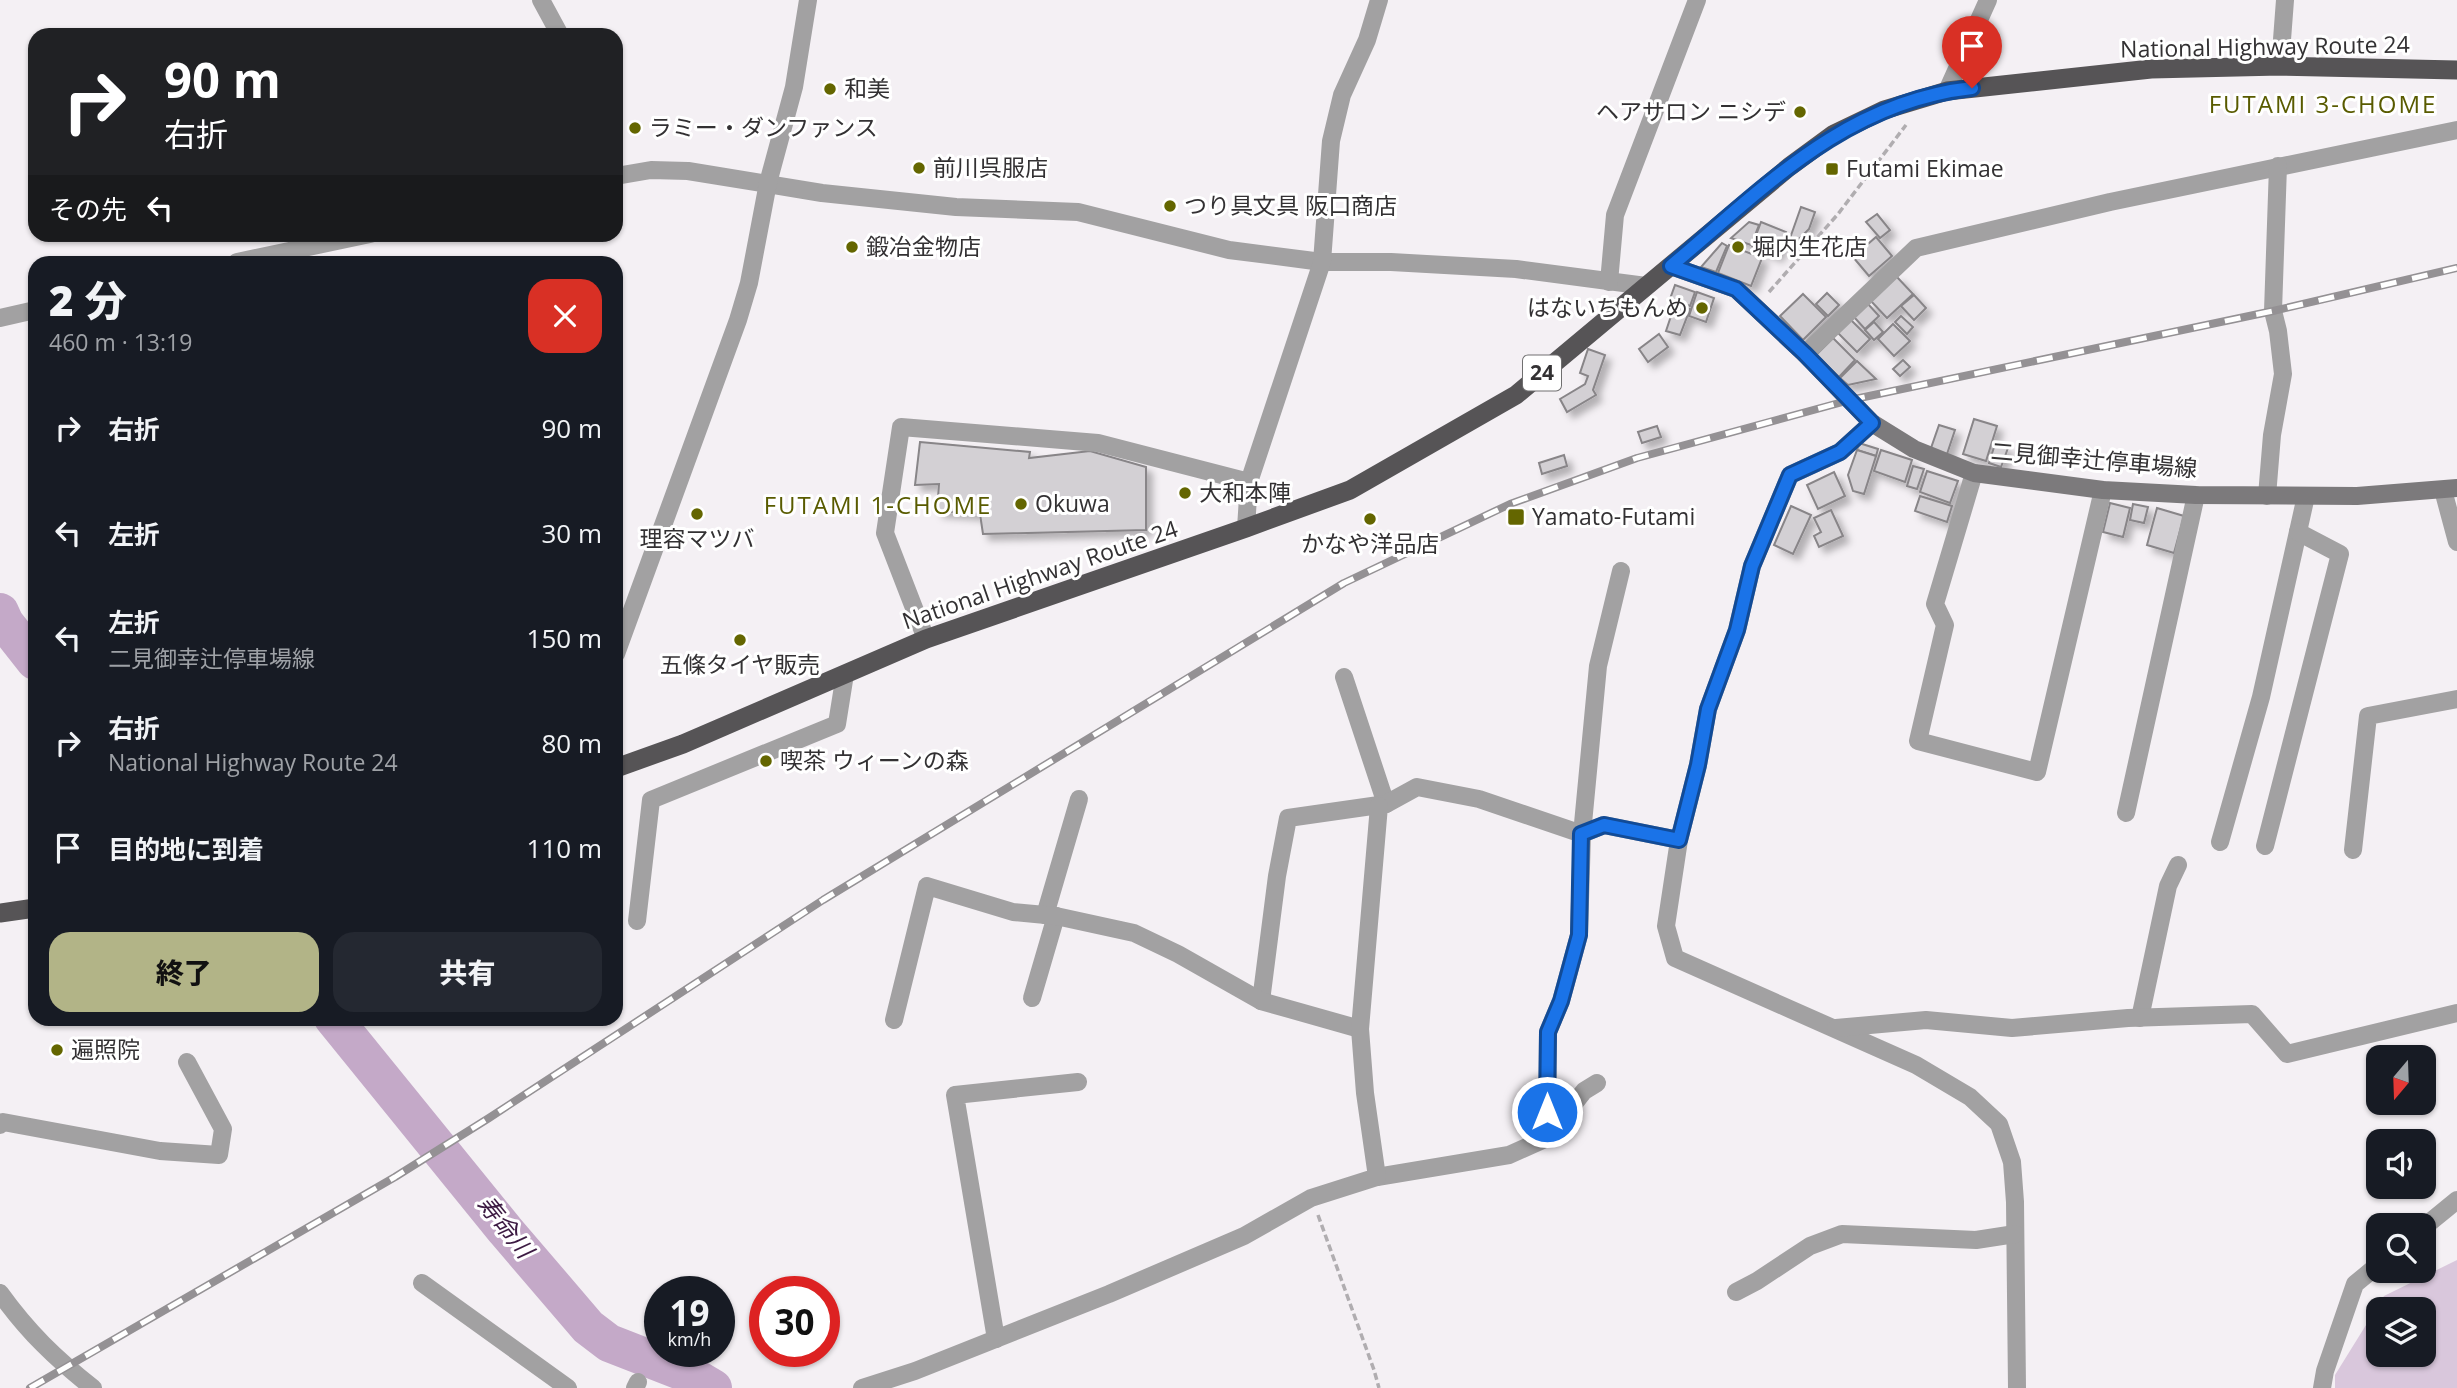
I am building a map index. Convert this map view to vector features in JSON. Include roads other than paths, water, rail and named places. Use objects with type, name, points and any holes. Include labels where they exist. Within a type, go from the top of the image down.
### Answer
[{"type":"highway","name":"National Highway Route 24","points":[[623,765],[683,744],[926,639],[1350,490],[1516,395],[1789,167],[1834,134],[1884,110],[1947,91],[2151,69],[2280,66],[2457,70]]},
{"type":"highway","points":[[0,913],[28,909]]},
{"type":"main road","name":"二見御幸辻停車場線","points":[[1671,266],[1736,289],[1805,354],[1872,423],[1914,449],[1974,473],[2103,490],[2196,495],[2357,496],[2450,489]]},
{"type":"street","points":[[541,0],[557,28]]},
{"type":"street","points":[[623,635],[749,284],[768,183],[794,87],[808,0]]},
{"type":"street","points":[[1246,528],[1249,482],[1322,262],[1331,141],[1342,96],[1367,40],[1379,0]]},
{"type":"street","points":[[1609,282],[1615,215],[1697,0]]},
{"type":"street","points":[[1947,91],[1988,0]]},
{"type":"street","points":[[2280,66],[2284,0]]},
{"type":"street","points":[[1805,354],[1916,248],[2110,202],[2457,130]]},
{"type":"street","points":[[2267,496],[2272,435],[2283,374],[2273,312],[2278,166]]},
{"type":"street","points":[[623,175],[651,170],[688,171],[822,193],[956,207],[1079,212],[1228,250],[1322,262],[1391,262],[1516,269],[1646,286]]},
{"type":"street","points":[[266,256],[332,242]]},
{"type":"street","points":[[0,318],[28,312]]},
{"type":"street","points":[[1872,423],[1840,452],[1790,475],[1752,566],[1737,630],[1708,709],[1698,765],[1679,840],[1666,926],[1675,958],[1916,1065],[1970,1097],[1999,1124],[2012,1162],[2017,1388]]},
{"type":"street","points":[[926,639],[885,533],[901,427],[1098,443],[1249,482]]},
{"type":"street","points":[[1974,473],[1935,604],[1945,625],[1918,741],[2037,772],[2103,490]]},
{"type":"street","points":[[2450,489],[2457,542]]},
{"type":"street","points":[[2126,813],[2196,495]]},
{"type":"street","points":[[2220,842],[2261,696],[2306,496]]},
{"type":"street","points":[[2265,846],[2340,554],[2298,532]]},
{"type":"street","points":[[1547,1138],[1548,1032],[1561,1001],[1579,935],[1581,834],[1598,666],[1621,571]]},
{"type":"street","points":[[637,920],[651,800],[837,724],[845,674]]},
{"type":"street","points":[[1344,677],[1382,805],[1360,1029],[1365,1093],[1377,1177]]},
{"type":"street","points":[[2353,850],[2368,716],[2457,699]]},
{"type":"street","points":[[1261,1001],[1277,876],[1289,818],[1382,805],[1418,787],[1479,799],[1581,834],[1604,825],[1679,840]]},
{"type":"street","points":[[1032,998],[1079,799]]},
{"type":"street","points":[[2140,1018],[2168,886],[2178,864]]},
{"type":"street","points":[[894,1020],[927,886],[1013,912],[1050,916],[1134,933],[1178,954],[1261,1001],[1360,1029]]},
{"type":"street","points":[[1833,1028],[1926,1020],[2011,1028],[2140,1018],[2252,1014],[2287,1054],[2457,1013]]},
{"type":"street","points":[[0,1125],[3,1122],[160,1151],[219,1155],[223,1129],[187,1062]]},
{"type":"street","points":[[996,1339],[955,1095],[1078,1082]]},
{"type":"street","points":[[862,1388],[915,1371],[1109,1294],[1244,1236],[1311,1198],[1377,1177],[1509,1155],[1547,1138],[1584,1091],[1597,1083]]},
{"type":"street","points":[[2436,1217],[2457,1200]]},
{"type":"street","points":[[1735,1292],[1757,1281],[1810,1246],[1842,1234],[1976,1240],[2015,1234]]},
{"type":"street","points":[[2322,1388],[2325,1371],[2355,1284],[2366,1275]]},
{"type":"street","points":[[422,1283],[568,1388]]},
{"type":"street","points":[[0,1293],[24,1327],[66,1367],[93,1388]]},
{"type":"waterway","name":"寿命川","points":[[0,612],[5,623],[28,652]]},
{"type":"waterway","name":"寿命川","points":[[339,1026],[505,1230],[588,1327],[609,1343],[691,1375],[713,1388]]},
{"type":"railway","points":[[30,1388],[395,1177],[823,900],[1344,583],[1510,504],[1637,458],[1850,400],[2273,311],[2457,268]]},
{"type":"place","name":"和美","points":[[830,89]]},
{"type":"place","name":"ヘアサロン ニシデ","points":[[1800,112]]},
{"type":"place","name":"ラミー・ダンファンス","points":[[635,128]]},
{"type":"place","name":"前川呉服店","points":[[919,168]]},
{"type":"place","name":"Futami Ekimae","points":[[1832,169]]},
{"type":"place","name":"つり具文具 阪口商店","points":[[1170,206]]},
{"type":"place","name":"鍛冶金物店","points":[[852,247]]},
{"type":"place","name":"堀内生花店","points":[[1738,247]]},
{"type":"place","name":"はないちもんめ","points":[[1702,308]]},
{"type":"place","name":"大和本陣","points":[[1185,493]]},
{"type":"place","name":"Okuwa","points":[[1021,504]]},
{"type":"place","name":"理容マツバ","points":[[697,514]]},
{"type":"place","name":"Yamato-Futami","points":[[1516,517]]},
{"type":"place","name":"かなや洋品店","points":[[1370,519]]},
{"type":"place","name":"五條タイヤ販売","points":[[740,640]]},
{"type":"place","name":"喫茶 ウィーンの森","points":[[766,761]]},
{"type":"place","name":"遍照院","points":[[57,1050]]},
{"type":"district","name":"FUTAMI 3-CHOME","points":[[2323,105]]},
{"type":"district","name":"FUTAMI 1-CHOME","points":[[878,506]]}]
